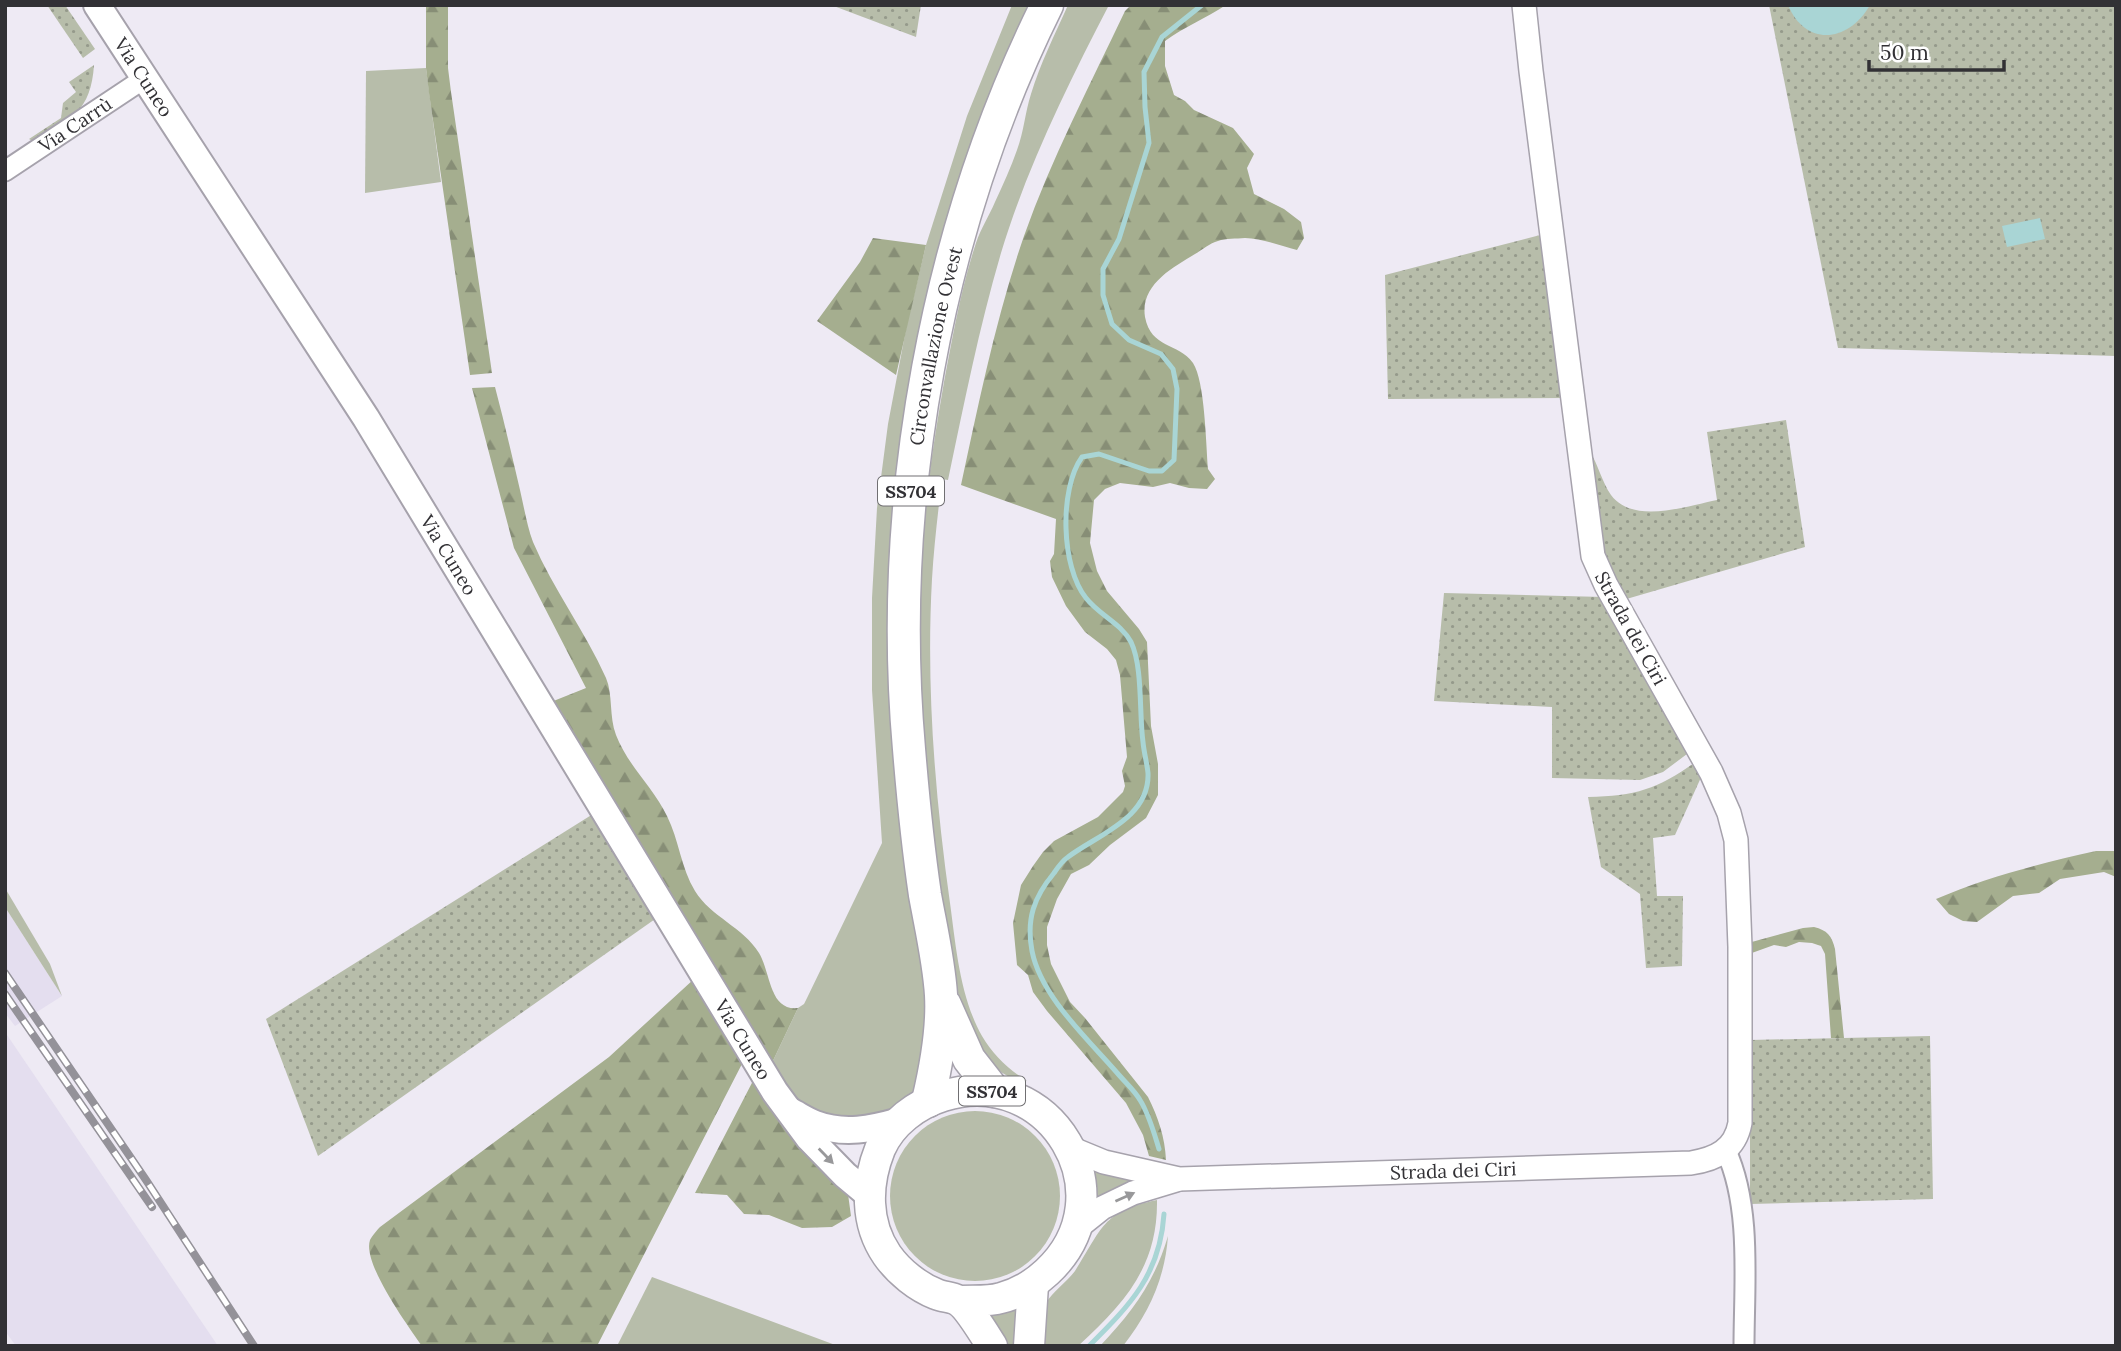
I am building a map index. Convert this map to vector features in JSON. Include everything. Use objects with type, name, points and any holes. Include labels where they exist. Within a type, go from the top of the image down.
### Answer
[{"type":"highway","name":"Circonvallazione Ovest","points":[[941,995],[924,887],[909,750],[903,627],[908,513],[931,357],[957,244],[1010,87],[1048,5]]},
{"type":"highway","name":"SS704","points":[[941,995],[969,1059],[994,1091]]},
{"type":"highway","name":"SS704","points":[[928,1101],[937,1057],[941,995]]},
{"type":"main road","name":"Via Cuneo","points":[[97,5],[366,418],[770,1083],[809,1138],[869,1195]]},
{"type":"main road","name":"Via Cuneo","points":[[960,1091],[994,1091],[1025,1102],[1051,1121],[1070,1147],[1080,1173],[1082,1201],[1077,1228],[1060,1260],[1033,1284],[1001,1298],[959,1301],[935,1294],[908,1278],[887,1255],[873,1227],[869,1195],[873,1168],[883,1143],[900,1121],[928,1101],[960,1091]]},
{"type":"main road","name":"Via Cuneo","points":[[789,1110],[816,1124],[844,1130],[872,1129],[900,1121]]},
{"type":"main road","points":[[1029,1346],[1033,1284]]},
{"type":"main road","points":[[959,1301],[992,1346]]},
{"type":"street","name":"Strada dei Ciri","points":[[1179,1179],[1691,1163],[1710,1159],[1726,1151],[1735,1139],[1740,1123],[1738,884],[1733,823],[1711,772],[1606,585],[1593,556],[1524,5]]},
{"type":"street","name":"Via Carrù","points":[[5,171],[145,78]]},
{"type":"street","points":[[1070,1147],[1104,1162],[1179,1179]]},
{"type":"street","points":[[1726,1151],[1734,1168],[1743,1221],[1744,1346]]},
{"type":"street","points":[[1077,1228],[1102,1208],[1133,1194],[1179,1179]]},
{"type":"shaded area","points":[[47,5],[65,5],[95,49],[83,58]]},
{"type":"shaded area","points":[[831,5],[921,5],[916,37]]},
{"type":"shaded area","points":[[1012,5],[1030,5],[1000,72],[950,211],[914,354],[893,500],[889,573],[891,696],[901,833],[926,995],[927,1017],[921,1084],[909,1099],[881,1115],[865,1118],[833,1116],[817,1111],[799,1100],[771,1065],[798,1008],[807,998],[882,843],[872,690],[872,598],[877,508],[888,424],[907,324],[926,245],[967,116]]},
{"type":"shaded area","points":[[1068,5],[1109,5],[1036,158],[1001,253],[948,480],[942,479],[930,620],[936,782],[960,971],[969,1005],[982,1036],[1002,1062],[1027,1081],[1006,1075],[987,1057],[967,1022],[955,980],[936,869],[925,765],[919,661],[920,609],[930,475],[944,382],[962,294],[978,238],[1017,150],[1039,72]]},
{"type":"shaded area","points":[[1769,5],[2116,5],[2116,356],[1838,348]]},
{"type":"shaded area","points":[[1788,5],[1870,5],[1851,27],[1828,35],[1816,34],[1805,28]]},
{"type":"shaded area","points":[[94,65],[89,93],[77,112],[36,143],[29,139],[61,118],[63,103],[76,92],[69,82]]},
{"type":"shaded area","points":[[426,68],[441,182],[365,193],[366,71]]},
{"type":"shaded area","points":[[2040,218],[2045,239],[2007,247],[2002,226]]},
{"type":"shaded area","points":[[1544,234],[1565,398],[1388,399],[1385,275]]},
{"type":"shaded area","points":[[1786,420],[1805,547],[1623,600],[1606,570],[1589,450],[1608,490],[1621,504],[1646,511],[1676,509],[1717,500],[1707,432]]},
{"type":"shaded area","points":[[1444,593],[1604,597],[1691,751],[1663,772],[1640,780],[1552,778],[1552,707],[1434,701]]},
{"type":"shaded area","points":[[1697,761],[1703,773],[1675,835],[1653,838],[1657,896],[1683,896],[1682,966],[1646,968],[1640,894],[1601,867],[1588,797],[1620,795],[1646,789]]},
{"type":"shaded area","points":[[593,814],[658,917],[318,1156],[266,1019]]},
{"type":"shaded area","points":[[5,888],[50,964],[62,996],[5,907]]},
{"type":"shaded area","points":[[5,907],[62,996],[15,1026],[5,1013]]},
{"type":"shaded area","points":[[5,1032],[218,1346],[16,1346],[5,1331]]},
{"type":"shaded area","points":[[1930,1036],[1933,1199],[1750,1204],[1750,1040]]},
{"type":"shaded area","points":[[975,1111],[1008,1117],[1035,1136],[1054,1163],[1060,1196],[1054,1229],[1035,1256],[1008,1275],[975,1281],[942,1275],[915,1256],[896,1229],[890,1196],[896,1163],[915,1136],[942,1117]]},
{"type":"shaded area","points":[[1092,1169],[1112,1176],[1143,1181],[1094,1202]]},
{"type":"shaded area","points":[[1157,1200],[1152,1245],[1145,1264],[1124,1298],[1078,1346],[1038,1346],[1046,1303],[1075,1271],[1105,1224],[1125,1210]]},
{"type":"shaded area","points":[[1168,1236],[1159,1281],[1141,1321],[1123,1346],[1100,1346],[1141,1296],[1156,1268]]},
{"type":"shaded area","points":[[652,1277],[838,1346],[617,1346]]},
{"type":"shaded area","points":[[1021,1305],[1019,1346],[1008,1346],[988,1313]]},
{"type":"green space","points":[[426,5],[448,5],[448,68],[492,373],[470,375],[426,68]]},
{"type":"green space","points":[[1131,5],[1226,5],[1165,41],[1165,66],[1174,95],[1194,110],[1233,128],[1254,154],[1247,168],[1254,194],[1284,209],[1301,222],[1304,238],[1297,250],[1251,238],[1218,241],[1177,265],[1153,287],[1145,306],[1148,327],[1159,340],[1187,356],[1197,372],[1206,430],[1208,469],[1215,479],[1207,489],[1170,483],[1153,487],[1120,483],[1105,489],[1094,500],[1090,543],[1097,571],[1107,591],[1147,642],[1151,726],[1158,764],[1158,795],[1146,818],[1089,865],[1071,874],[1057,899],[1047,927],[1047,945],[1051,964],[1070,1002],[1148,1097],[1160,1127],[1166,1160],[1149,1156],[1143,1135],[1126,1103],[1047,1011],[1033,992],[1028,975],[1017,965],[1013,923],[1021,885],[1043,852],[1054,841],[1098,817],[1123,792],[1125,786],[1122,771],[1127,757],[1120,675],[1116,660],[1107,649],[1085,632],[1066,606],[1052,577],[1050,561],[1054,554],[1056,519],[961,485],[981,391],[1024,236],[1072,122],[1125,11]]},
{"type":"green space","points":[[873,238],[926,245],[896,375],[817,321],[860,262]]},
{"type":"green space","points":[[495,387],[533,542],[606,678],[614,728],[621,746],[667,816],[686,873],[695,891],[709,908],[744,936],[759,953],[772,989],[781,1003],[798,1008],[771,1065],[551,702],[586,688],[514,548],[472,388]]},
{"type":"green space","points":[[2096,851],[2116,851],[2116,877],[2104,872],[2060,879],[2039,893],[2013,896],[1977,922],[1963,921],[1949,914],[1936,899],[2014,871]]},
{"type":"green space","points":[[1814,927],[1826,932],[1834,944],[1844,1038],[1831,1038],[1825,954],[1821,946],[1799,942],[1786,947],[1774,945],[1749,954],[1748,943]]},
{"type":"green space","points":[[694,979],[744,1060],[597,1346],[422,1346],[379,1278],[369,1250],[373,1235],[380,1227],[609,1057]]},
{"type":"green space","points":[[755,1077],[848,1194],[851,1216],[832,1227],[802,1228],[769,1215],[744,1214],[727,1195],[695,1193]]},
{"type":"waterway","points":[[1159,1149],[1149,1117],[1138,1097],[1081,1033],[1045,985],[1032,951],[1030,929],[1033,909],[1041,891],[1060,864],[1120,824],[1140,802],[1146,789],[1148,773],[1135,652],[1127,635],[1091,604],[1078,584],[1068,548],[1067,508],[1069,488],[1082,457],[1099,454],[1149,471],[1162,471],[1174,460],[1177,389],[1173,369],[1161,354],[1129,340],[1112,324],[1103,295],[1103,269],[1119,239],[1149,143],[1144,72],[1162,37],[1202,5]]},
{"type":"waterway","points":[[1089,1346],[1140,1288],[1156,1255],[1164,1214]]},
{"type":"railway","points":[[5,973],[146,1180],[254,1346]]},
{"type":"railway","points":[[5,994],[152,1207]]}]
